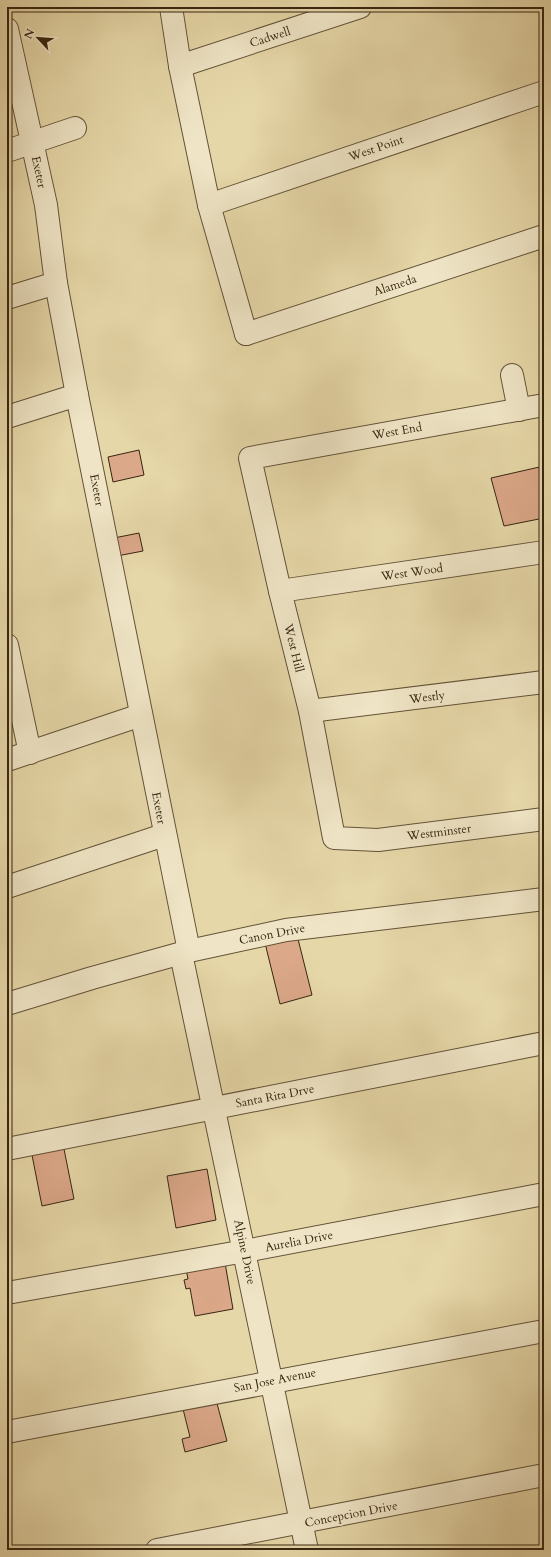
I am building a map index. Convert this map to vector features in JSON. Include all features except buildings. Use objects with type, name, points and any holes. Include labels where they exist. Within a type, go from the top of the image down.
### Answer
[{"type":"street","points":[[171,7],[180,66],[209,205]]},
{"type":"street","name":"Cadwell","points":[[180,66],[360,7]]},
{"type":"street","name":"Exeter","points":[[7,29],[46,205],[56,283],[141,715],[185,953]]},
{"type":"street","name":"West Point","points":[[209,205],[544,92]]},
{"type":"street","points":[[7,151],[32,144],[75,128]]},
{"type":"street","name":"Alameda","points":[[209,205],[241,341],[544,236]]},
{"type":"street","points":[[7,298],[56,283]]},
{"type":"street","points":[[512,375],[519,410]]},
{"type":"street","points":[[7,417],[77,395]]},
{"type":"street","name":"West End","points":[[250,458],[544,405]]},
{"type":"street","name":"West Hill","points":[[250,458],[280,591],[310,711],[325,801],[334,838]]},
{"type":"street","name":"West Wood","points":[[280,591],[544,552]]},
{"type":"street","points":[[7,645],[30,753]]},
{"type":"street","name":"Westly","points":[[310,711],[544,682]]},
{"type":"street","points":[[7,760],[141,715]]},
{"type":"street","name":"Westminster","points":[[334,838],[378,840],[544,819]]},
{"type":"street","points":[[7,887],[164,835]]},
{"type":"street","name":"Canon Drive","points":[[7,1004],[92,978],[185,953],[286,930],[544,899]]},
{"type":"street","name":"Alpine Drive","points":[[185,953],[214,1108],[303,1523],[307,1550]]},
{"type":"street","name":"Santa Rita Drve","points":[[7,1149],[544,1043]]},
{"type":"street","name":"Aurelia Drive","points":[[7,1293],[245,1251],[544,1194]]},
{"type":"street","name":"San Jose Avenue","points":[[7,1432],[544,1331]]},
{"type":"street","name":"Concepcion Drive","points":[[157,1550],[303,1523],[544,1475]]}]
